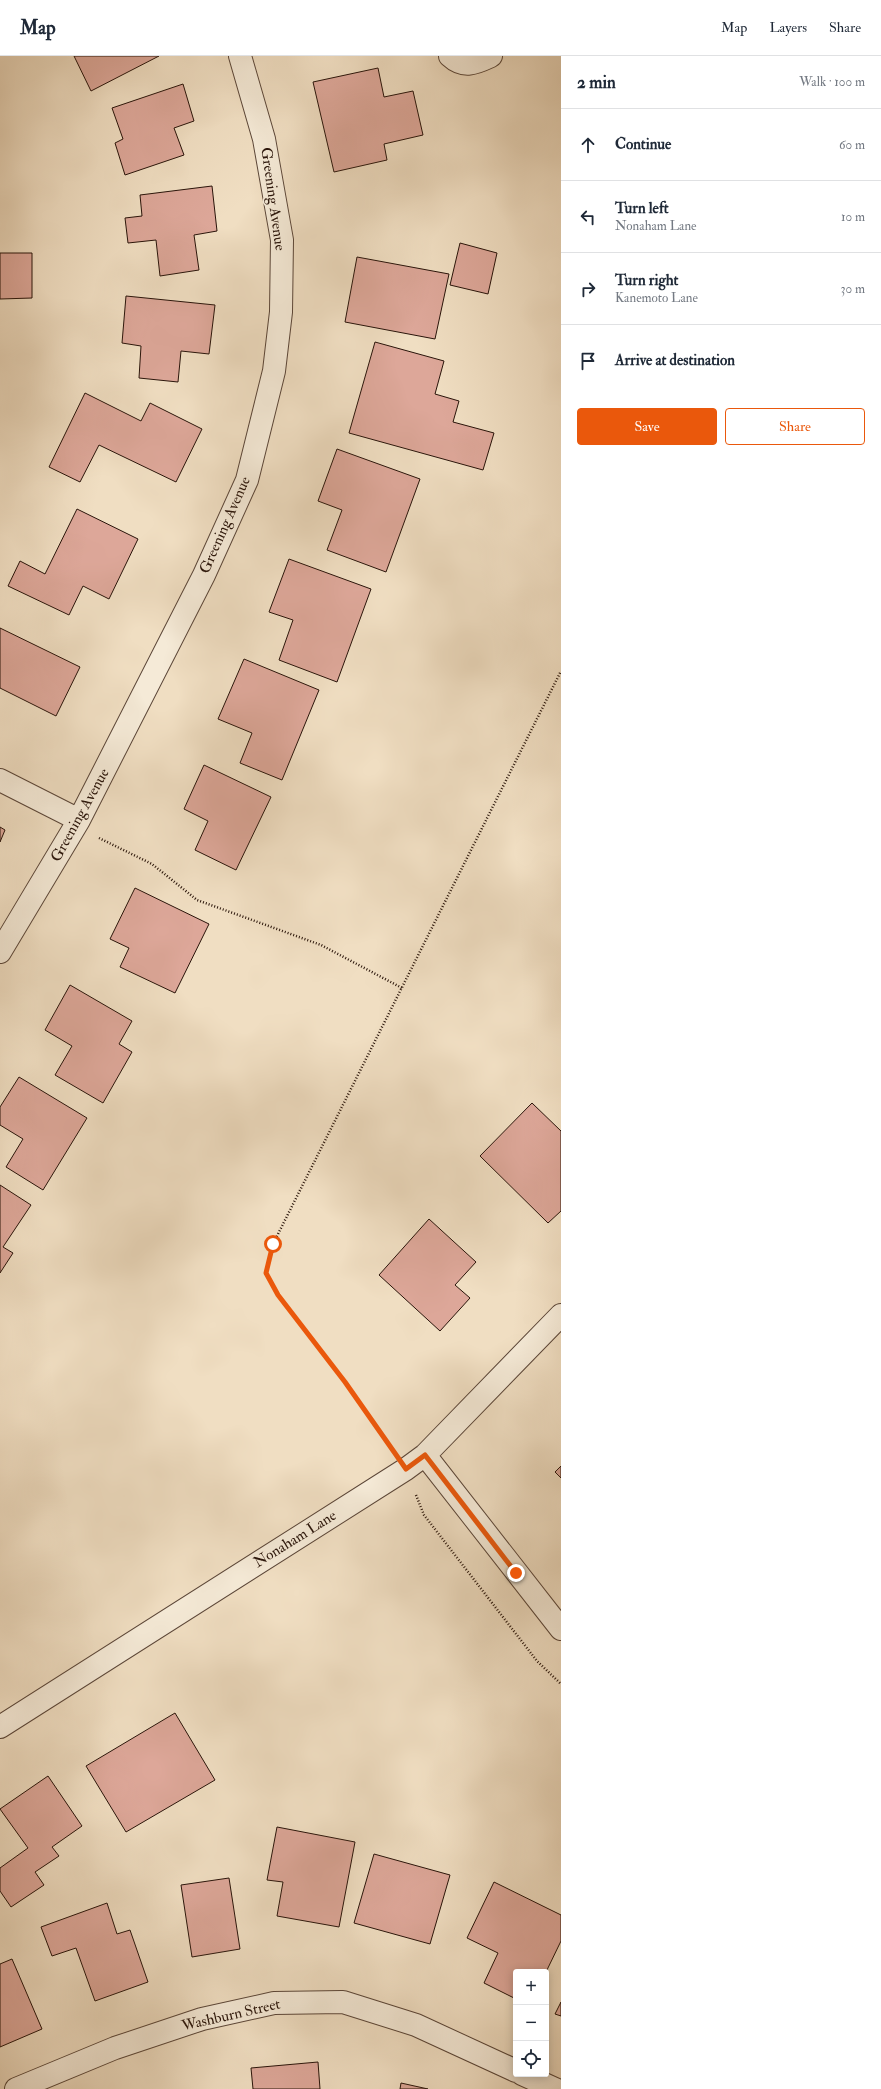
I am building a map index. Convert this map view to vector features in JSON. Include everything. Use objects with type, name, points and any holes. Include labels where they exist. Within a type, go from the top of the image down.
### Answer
[{"type":"street","name":"Greening Avenue","points":[[0,952],[77,823],[204,575],[247,480],[274,371],[281,312],[282,240],[264,139],[240,56]]},
{"type":"street","points":[[450,56],[456,62],[472,65],[491,56]]},
{"type":"street","points":[[0,780],[77,823]]},
{"type":"street","name":"Nonaham Lane","points":[[0,1727],[406,1469],[425,1455],[561,1315]]},
{"type":"street","points":[[425,1455],[561,1629]]},
{"type":"street","name":"Washburn Street","points":[[16,2089],[122,2046],[202,2019],[274,2002],[343,2002],[416,2025],[513,2070]]},
{"type":"street","points":[[529,2077],[555,2089]]},
{"type":"path","points":[[561,671],[273,1244],[266,1273],[278,1295],[345,1382],[406,1469],[424,1515],[537,1661],[561,1684]]},
{"type":"path","points":[[77,823],[152,864],[197,900],[321,945],[402,988]]},
{"type":"building","points":[[74,56],[159,56],[91,91]]},
{"type":"building","points":[[378,68],[384,97],[413,91],[423,135],[384,144],[387,160],[334,172],[313,82]]},
{"type":"building","points":[[183,84],[194,121],[174,128],[184,155],[125,175],[115,143],[123,139],[112,108]]},
{"type":"building","points":[[212,186],[217,231],[194,235],[199,270],[160,276],[156,240],[128,243],[125,218],[142,216],[140,195]]},
{"type":"building","points":[[460,243],[497,253],[488,294],[450,285]]},
{"type":"building","points":[[0,253],[32,253],[32,298],[0,299]]},
{"type":"building","points":[[357,257],[449,274],[435,339],[345,322]]},
{"type":"building","points":[[126,296],[215,305],[209,354],[181,351],[178,382],[139,378],[141,346],[122,343]]},
{"type":"building","points":[[375,342],[444,361],[435,394],[459,401],[453,422],[494,433],[483,470],[349,433]]},
{"type":"building","points":[[85,393],[141,421],[150,403],[202,429],[176,482],[99,445],[80,482],[49,467]]},
{"type":"building","points":[[337,449],[420,479],[386,572],[327,550],[342,510],[318,501]]},
{"type":"building","points":[[77,509],[138,539],[109,599],[83,586],[69,615],[8,586],[20,561],[45,574]]},
{"type":"building","points":[[289,559],[371,589],[337,682],[279,660],[293,620],[269,612]]},
{"type":"building","points":[[0,628],[80,667],[56,716],[0,688]]},
{"type":"building","points":[[244,659],[319,690],[282,780],[240,763],[252,733],[218,719]]},
{"type":"building","points":[[204,765],[271,797],[236,870],[195,850],[208,821],[184,809]]},
{"type":"building","points":[[0,827],[5,830],[0,842]]},
{"type":"building","points":[[135,888],[209,924],[175,993],[120,967],[129,948],[110,939]]},
{"type":"building","points":[[70,985],[132,1021],[119,1044],[132,1052],[103,1103],[55,1075],[72,1046],[45,1030]]},
{"type":"building","points":[[19,1077],[87,1118],[43,1190],[6,1167],[23,1139],[0,1125],[0,1107]]},
{"type":"building","points":[[532,1103],[561,1131],[561,1211],[548,1223],[480,1156]]},
{"type":"building","points":[[0,1185],[31,1205],[3,1247],[13,1253],[0,1273]]},
{"type":"building","points":[[429,1219],[476,1262],[455,1285],[470,1298],[440,1331],[379,1275]]},
{"type":"building","points":[[561,1466],[561,1478],[555,1472]]},
{"type":"building","points":[[175,1713],[215,1780],[126,1832],[86,1766]]},
{"type":"building","points":[[48,1776],[82,1826],[52,1847],[59,1856],[35,1872],[44,1885],[11,1907],[0,1891],[0,1868],[28,1848],[0,1809]]},
{"type":"building","points":[[277,1827],[355,1842],[339,1927],[277,1916],[283,1882],[267,1880]]},
{"type":"building","points":[[374,1854],[450,1875],[430,1944],[354,1923]]},
{"type":"building","points":[[229,1878],[240,1949],[192,1957],[181,1885]]},
{"type":"building","points":[[494,1882],[561,1915],[561,1941],[547,1969],[513,1969],[513,1998],[484,1983],[498,1953],[467,1938]]},
{"type":"building","points":[[107,1903],[117,1934],[130,1930],[148,1982],[95,2001],[76,1948],[52,1956],[41,1927]]},
{"type":"building","points":[[12,1959],[42,2029],[0,2047],[0,1964]]},
{"type":"building","points":[[561,2002],[561,2016],[555,2014]]},
{"type":"building","points":[[318,2062],[320,2089],[253,2089],[251,2068]]},
{"type":"building","points":[[401,2083],[428,2089],[400,2089]]},
{"type":"route","points":[[273,1244],[266,1273],[278,1295],[345,1382],[406,1469],[425,1455],[516,1573]]}]
